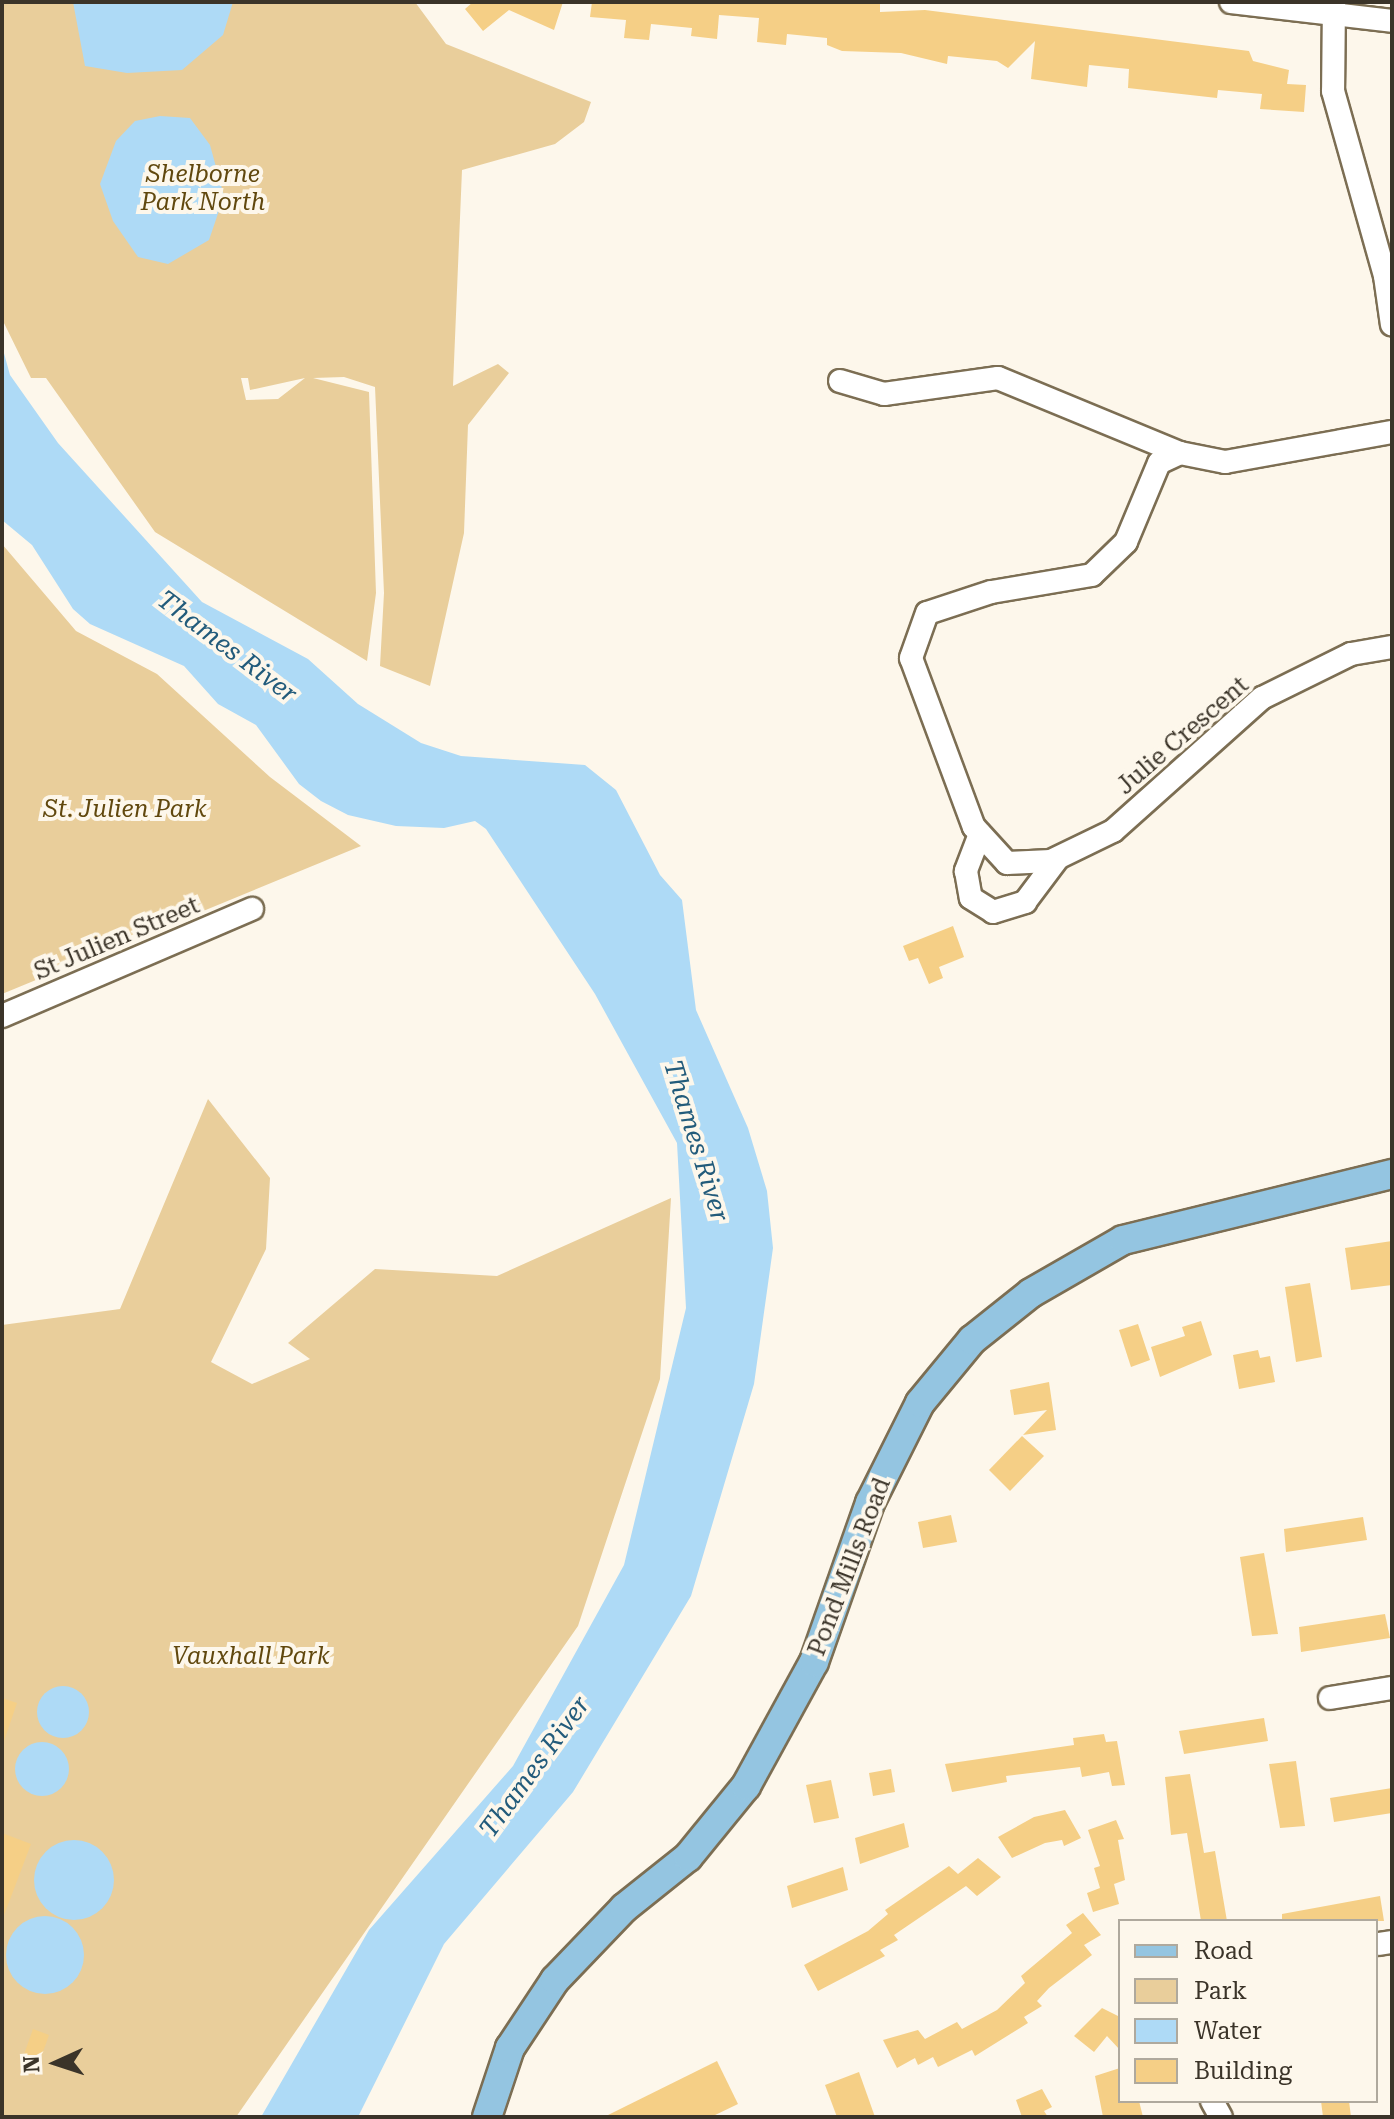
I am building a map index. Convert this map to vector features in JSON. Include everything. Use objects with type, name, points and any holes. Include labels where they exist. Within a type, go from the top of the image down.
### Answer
[{"type":"main road","name":"Pond Mills Road","points":[[487,2117],[510,2048],[555,1980],[624,1908],[688,1857],[746,1786],[814,1662],[870,1503],[898,1446],[920,1403],[972,1340],[1031,1293],[1123,1240],[1392,1174]]},
{"type":"street","points":[[1231,2],[1334,8],[1392,21]]},
{"type":"street","points":[[1334,8],[1333,91],[1385,276],[1392,325]]},
{"type":"street","points":[[840,381],[884,394],[998,378],[1180,453],[1225,462],[1392,432]]},
{"type":"street","name":"Julie Crescent","points":[[1180,453],[1159,463],[1126,542],[1092,575],[991,592],[927,613],[911,658],[980,834],[1007,863],[1058,858],[1113,831],[1262,698],[1351,654],[1392,647]]},
{"type":"street","name":"Julie Crescent","points":[[980,834],[966,871],[971,898],[993,912],[1025,902],[1058,858]]},
{"type":"street","name":"St Julien Street","points":[[2,1016],[252,909]]},
{"type":"street","points":[[1330,1698],[1392,1688]]},
{"type":"green space","name":"Shelborne Park North","points":[[2,2],[415,2],[446,44],[591,102],[584,122],[555,144],[462,170],[453,386],[498,364],[509,373],[468,425],[464,533],[430,686],[380,666],[384,593],[375,387],[344,377],[313,378],[369,392],[376,593],[367,661],[155,532],[46,378],[31,378],[2,319]],"holes":[[[241,378],[248,378],[250,390],[305,378],[278,399],[246,400]]]},
{"type":"green space","name":"St. Julien Park","points":[[2,544],[76,631],[157,674],[270,777],[361,846],[2,994]]},
{"type":"green space","name":"Vauxhall Park","points":[[208,1099],[270,1178],[266,1249],[211,1362],[252,1384],[310,1359],[288,1343],[375,1269],[497,1276],[671,1198],[660,1379],[578,1626],[236,2117],[2,2117],[2,1325],[120,1309]]},
{"type":"water","points":[[73,2],[233,2],[223,35],[182,70],[127,73],[85,66]]},
{"type":"water","points":[[160,116],[190,118],[210,145],[224,196],[209,240],[168,264],[138,257],[113,221],[100,184],[116,141],[135,121]]},
{"type":"water","name":"Thames River","points":[[2,346],[10,375],[58,443],[202,602],[308,659],[358,704],[421,743],[461,756],[585,765],[616,790],[660,875],[682,900],[696,1010],[748,1128],[767,1191],[773,1248],[754,1384],[691,1596],[573,1792],[444,1944],[358,2117],[261,2117],[369,1930],[513,1766],[624,1565],[686,1308],[677,1143],[595,994],[486,829],[475,821],[444,828],[396,826],[348,815],[321,801],[299,784],[256,725],[218,704],[184,666],[90,624],[73,609],[32,545],[2,520]]},
{"type":"water","points":[[63,1686],[81,1694],[89,1712],[81,1730],[63,1738],[45,1730],[37,1712],[45,1694]]},
{"type":"water","points":[[42,1742],[61,1750],[69,1769],[61,1788],[42,1796],[23,1788],[15,1769],[23,1750]]},
{"type":"water","points":[[74,1840],[89,1843],[102,1852],[111,1865],[114,1880],[111,1895],[102,1908],[89,1917],[74,1920],[59,1917],[46,1908],[37,1895],[34,1880],[37,1865],[46,1852],[59,1843]]},
{"type":"water","points":[[45,1916],[60,1919],[77,1933],[84,1955],[81,1970],[67,1987],[45,1994],[30,1991],[13,1977],[6,1955],[9,1940],[23,1923]]},
{"type":"building","points":[[473,2],[563,2],[554,30],[509,10],[483,31],[465,9]]},
{"type":"building","points":[[592,2],[880,4],[880,12],[925,10],[1249,51],[1253,61],[1289,70],[1287,84],[1306,85],[1304,112],[1260,109],[1262,94],[1218,90],[1217,98],[1128,88],[1129,69],[1089,65],[1087,87],[1031,79],[1035,41],[1008,68],[997,61],[948,56],[947,64],[901,53],[842,51],[827,45],[827,38],[787,34],[786,45],[757,42],[759,18],[719,15],[717,39],[691,36],[692,28],[651,24],[649,40],[624,38],[626,20],[590,17]]},
{"type":"building","points":[[953,926],[964,957],[939,967],[943,978],[929,984],[918,958],[909,961],[903,946]]},
{"type":"building","points":[[1392,1241],[1392,1285],[1351,1290],[1345,1248]]},
{"type":"building","points":[[1310,1283],[1322,1357],[1296,1362],[1285,1287]]},
{"type":"building","points":[[1201,1321],[1212,1355],[1160,1377],[1151,1347],[1185,1336],[1182,1327]]},
{"type":"building","points":[[1138,1324],[1150,1360],[1131,1367],[1119,1330]]},
{"type":"building","points":[[1258,1350],[1260,1358],[1270,1356],[1275,1382],[1239,1389],[1233,1355]]},
{"type":"building","points":[[1049,1382],[1056,1430],[1023,1435],[1047,1410],[1014,1415],[1010,1390]]},
{"type":"building","points":[[1022,1436],[1044,1456],[1010,1491],[989,1470]]},
{"type":"building","points":[[951,1515],[957,1542],[923,1548],[918,1522]]},
{"type":"building","points":[[1363,1517],[1367,1540],[1286,1552],[1284,1529]]},
{"type":"building","points":[[1264,1553],[1278,1634],[1252,1636],[1240,1557]]},
{"type":"building","points":[[1385,1614],[1390,1638],[1301,1652],[1299,1627]]},
{"type":"building","points":[[2,1698],[17,1703],[4,1741],[2,1740]]},
{"type":"building","points":[[1264,1718],[1268,1741],[1184,1754],[1179,1731]]},
{"type":"building","points":[[1104,1734],[1106,1742],[1117,1741],[1125,1785],[1112,1786],[1109,1772],[1082,1777],[1080,1767],[1006,1776],[1007,1782],[952,1792],[945,1764],[1074,1745],[1073,1738]]},
{"type":"building","points":[[1296,1761],[1305,1826],[1280,1828],[1269,1764]]},
{"type":"building","points":[[891,1769],[895,1792],[873,1796],[869,1773]]},
{"type":"building","points":[[1190,1774],[1204,1853],[1215,1851],[1227,1919],[1201,1919],[1187,1833],[1171,1835],[1165,1777]]},
{"type":"building","points":[[831,1780],[839,1818],[814,1823],[806,1785]]},
{"type":"building","points":[[1392,1788],[1392,1813],[1334,1822],[1330,1798]]},
{"type":"building","points":[[1065,1810],[1081,1838],[1064,1846],[1062,1840],[1045,1843],[1012,1858],[998,1837],[1034,1817]]},
{"type":"building","points":[[1116,1820],[1124,1839],[1118,1840],[1125,1880],[1114,1884],[1119,1904],[1093,1912],[1087,1893],[1100,1888],[1094,1868],[1100,1866],[1088,1830]]},
{"type":"building","points":[[904,1823],[909,1847],[860,1864],[855,1838]]},
{"type":"building","points":[[2,1833],[31,1844],[3,1918],[2,1917]]},
{"type":"building","points":[[978,1858],[1001,1877],[977,1896],[966,1886],[894,1935],[898,1940],[880,1950],[885,1956],[818,1991],[804,1965],[868,1931],[888,1914],[885,1910],[949,1866],[958,1874]]},
{"type":"building","points":[[843,1867],[848,1890],[792,1908],[787,1886]]},
{"type":"building","points":[[1380,1896],[1384,1921],[1282,1919],[1282,1914]]},
{"type":"building","points":[[1083,1913],[1101,1935],[1084,1945],[1092,1955],[1049,1988],[1037,2001],[1042,2006],[1024,2017],[1028,2023],[975,2056],[972,2050],[938,2067],[933,2057],[918,2065],[915,2058],[897,2068],[883,2040],[918,2030],[925,2039],[957,2022],[962,2029],[997,2010],[1025,1983],[1021,1976],[1072,1933],[1066,1925]]},
{"type":"building","points":[[1102,2008],[1118,2016],[1118,2048],[1107,2036],[1094,2052],[1074,2036]]},
{"type":"building","points":[[33,2029],[49,2035],[38,2066],[22,2060]]},
{"type":"building","points":[[717,2061],[738,2104],[711,2117],[604,2117]]},
{"type":"building","points":[[1118,2069],[1118,2103],[1140,2103],[1143,2117],[1103,2117],[1095,2076]]},
{"type":"building","points":[[859,2072],[875,2117],[837,2117],[825,2085]]},
{"type":"building","points":[[1042,2089],[1052,2107],[1044,2111],[1048,2117],[1022,2117],[1016,2100]]},
{"type":"building","points":[[1321,2103],[1349,2103],[1351,2117],[1323,2117]]}]
